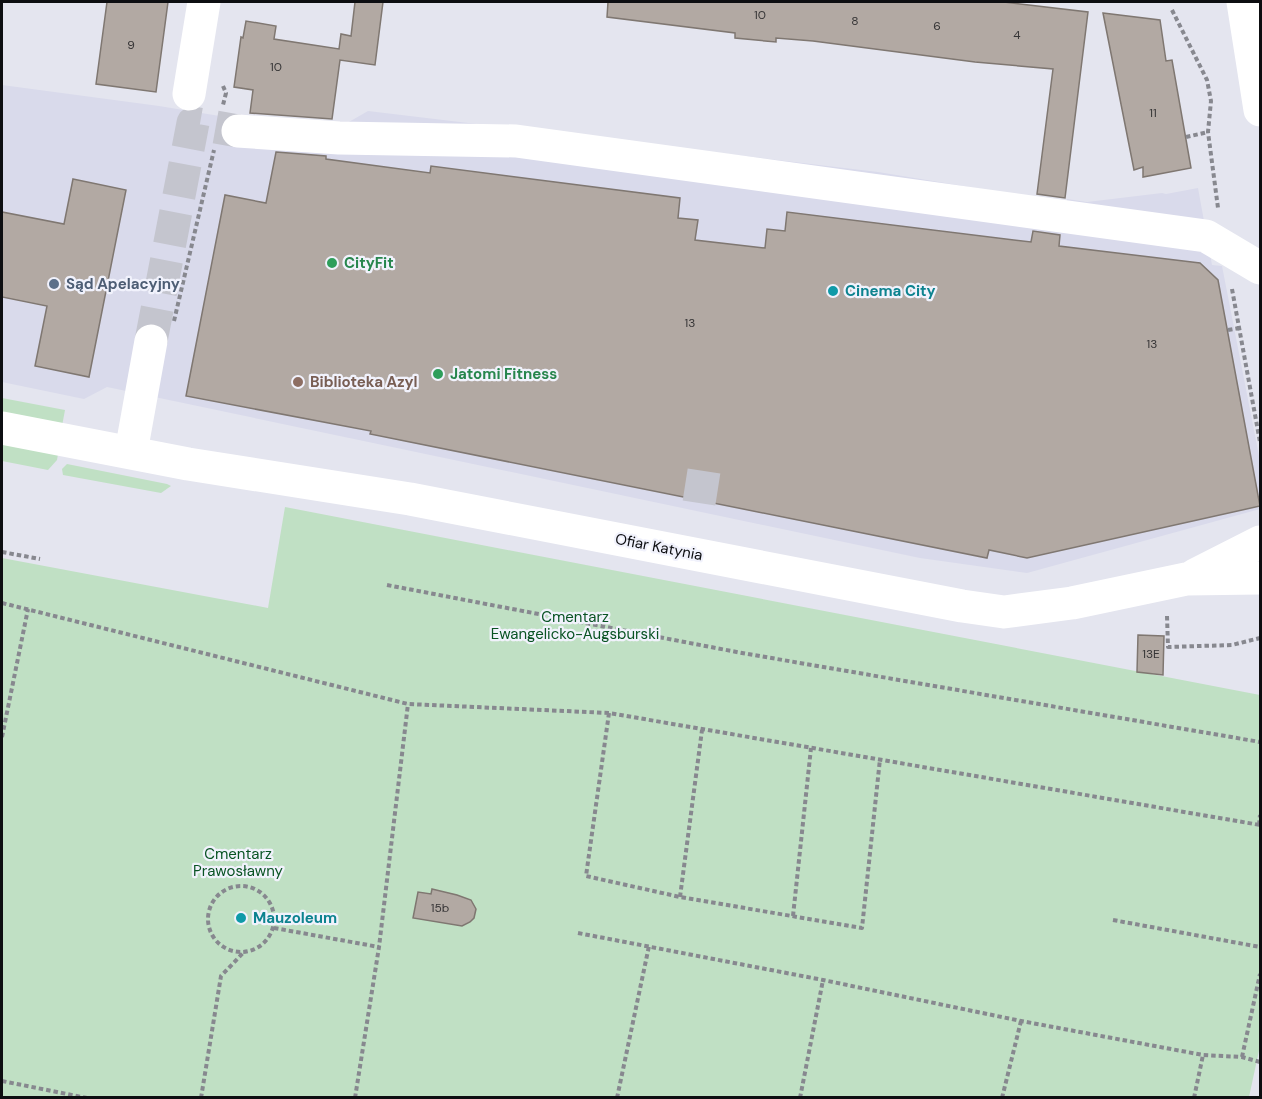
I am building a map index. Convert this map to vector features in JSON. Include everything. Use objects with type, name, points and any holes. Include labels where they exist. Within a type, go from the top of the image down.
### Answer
[{"type":"street","points":[[189,94],[204,2]]},
{"type":"street","points":[[1243,2],[1260,110]]},
{"type":"street","points":[[227,138],[516,141],[1206,236],[1260,268]]},
{"type":"street","points":[[131,452],[162,332]]},
{"type":"street","name":"Ofiar Katynia","points":[[2,428],[188,464],[410,499],[962,606],[1004,612],[1072,603],[1186,579],[1260,578]]},
{"type":"street","name":"Ofiar Katynia","points":[[1186,579],[1260,542]]},
{"type":"path","points":[[1186,137],[1208,132]]},
{"type":"path","points":[[162,332],[227,138]]},
{"type":"path","points":[[1228,330],[1239,328]]},
{"type":"path","points":[[2,552],[40,560]]},
{"type":"path","points":[[387,585],[742,653],[1260,742]]},
{"type":"path","points":[[2,603],[408,704],[609,714],[1260,825],[1260,815]]},
{"type":"path","points":[[2,737],[28,609]]},
{"type":"path","points":[[1167,616],[1168,647],[1232,645],[1260,638]]},
{"type":"path","points":[[355,1098],[380,947],[408,704]]},
{"type":"path","points":[[609,714],[586,876],[680,897],[862,928],[880,759]]},
{"type":"path","points":[[680,897],[702,730]]},
{"type":"path","points":[[793,916],[812,748]]},
{"type":"path","points":[[235,886],[246,886],[257,889],[266,896],[275,917],[274,928],[270,938],[254,951],[233,952],[223,948],[214,940],[207,918],[215,897],[235,886]]},
{"type":"path","points":[[1113,920],[1260,947]]},
{"type":"path","points":[[274,928],[380,947]]},
{"type":"path","points":[[578,933],[1021,1021],[1203,1055],[1242,1057],[1260,1062]]},
{"type":"path","points":[[617,1098],[649,946]]},
{"type":"path","points":[[201,1098],[221,976],[244,953]]},
{"type":"path","points":[[1242,1057],[1260,974]]},
{"type":"path","points":[[800,1098],[823,980]]},
{"type":"path","points":[[1002,1098],[1021,1021]]},
{"type":"path","points":[[1194,1098],[1203,1055]]},
{"type":"path","points":[[2,1082],[87,1098]]},
{"type":"shaded area","points":[[2,85],[159,106],[328,134],[368,111],[878,172],[1067,203],[1067,199],[1087,202],[1166,194],[1198,188],[1212,265],[1222,266],[1260,461],[1260,509],[1027,573],[920,558],[107,387],[84,399],[2,382]]},
{"type":"green space","points":[[2,398],[65,410],[62,426],[2,414]]},
{"type":"green space","points":[[2,443],[58,454],[57,460],[48,470],[2,461]]},
{"type":"green space","points":[[67,464],[171,486],[161,493],[63,475],[62,469]]},
{"type":"green space","name":"Cmentarz Prawosławny","points":[[285,507],[1260,695],[1260,1046],[1249,1097],[2,1097],[2,558],[268,608]]},
{"type":"building","points":[[107,2],[168,2],[156,92],[96,84]]},
{"type":"building","points":[[355,2],[383,2],[375,65],[340,60],[332,119],[250,113],[253,90],[234,87],[241,37],[243,38],[246,21],[276,26],[274,39],[339,49],[341,34],[351,36]]},
{"type":"building","points":[[608,2],[1004,2],[1088,12],[1065,198],[1037,194],[1053,69],[975,62],[813,41],[776,38],[776,42],[735,38],[735,33],[607,17]]},
{"type":"building","points":[[1103,13],[1160,20],[1166,61],[1172,60],[1191,168],[1143,177],[1143,167],[1134,170]]},
{"type":"building","points":[[276,152],[326,156],[326,159],[430,173],[431,166],[680,198],[678,218],[698,220],[695,240],[765,248],[767,229],[785,231],[787,212],[1031,242],[1033,231],[1060,235],[1059,246],[1200,263],[1218,280],[1260,506],[1027,558],[989,550],[987,558],[370,434],[371,431],[186,396],[225,195],[266,203]]},
{"type":"building","name":"Sąd Apelacyjny","points":[[73,179],[126,190],[89,377],[35,366],[47,306],[2,297],[2,212],[64,224]]},
{"type":"building","points":[[1138,635],[1164,636],[1163,675],[1137,672]]},
{"type":"building","points":[[432,889],[471,900],[476,909],[474,918],[462,926],[413,918],[418,892],[431,894]]},
{"type":"tunnel","points":[[151,341],[193,123],[238,131]]},
{"type":"tunnel","points":[[699,503],[704,471]]},
{"type":"place","name":"CityFit","points":[[332,263]]},
{"type":"place","name":"Sąd Apelacyjny","points":[[54,284]]},
{"type":"place","name":"Cinema City","points":[[833,291]]},
{"type":"place","name":"Jatomi Fitness","points":[[438,374]]},
{"type":"place","name":"Biblioteka Azyl","points":[[298,382]]},
{"type":"place","name":"Mauzoleum","points":[[241,918]]},
{"type":"park label","name":"Cmentarz Ewangelicko-Augsburski","points":[[575,626]]}]
